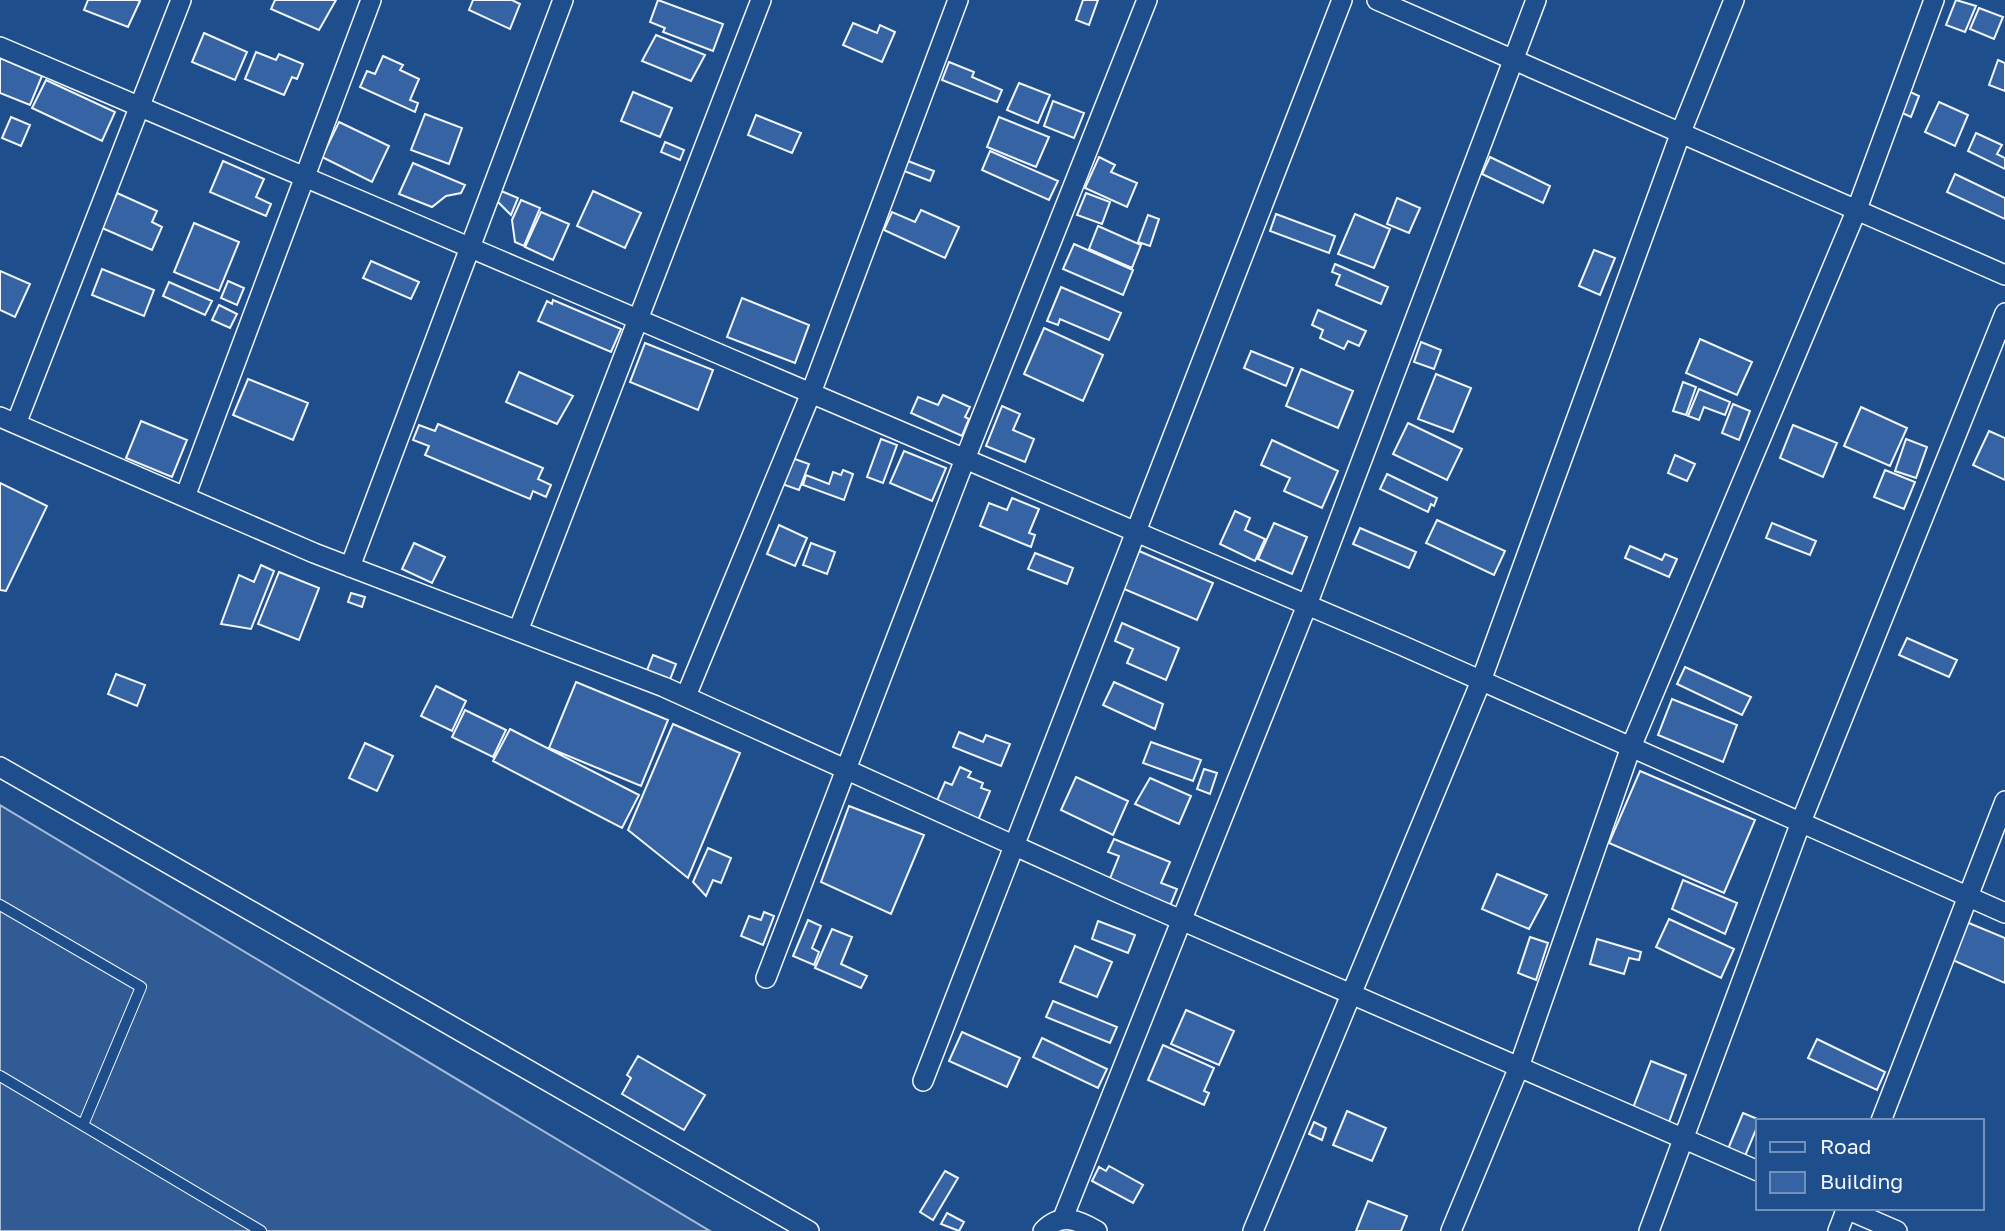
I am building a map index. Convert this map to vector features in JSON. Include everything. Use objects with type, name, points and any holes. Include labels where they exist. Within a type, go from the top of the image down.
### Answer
[{"type":"street","points":[[181,0],[141,107],[8,420],[350,567],[686,696],[1183,921],[1756,1170]]},
{"type":"street","points":[[185,497],[371,0]]},
{"type":"street","points":[[350,567],[563,0]]},
{"type":"street","points":[[518,631],[761,0]]},
{"type":"street","points":[[686,696],[811,393],[958,0]]},
{"type":"street","points":[[766,978],[965,459],[1147,0]]},
{"type":"street","points":[[923,1081],[1342,0]]},
{"type":"street","points":[[1377,0],[2005,275]]},
{"type":"street","points":[[1063,1219],[1307,605],[1536,0]]},
{"type":"street","points":[[1253,1231],[1481,681],[1681,132],[1734,0]]},
{"type":"street","points":[[1451,1231],[1519,1067],[1631,747],[1857,209],[1934,0]]},
{"type":"street","points":[[0,47],[1307,605],[2005,913]]},
{"type":"street","points":[[1649,1231],[1686,1139],[1801,822],[2005,313]]},
{"type":"street","points":[[0,767],[809,1231]]},
{"type":"street","points":[[1882,1119],[2005,801]]},
{"type":"street","points":[[1838,1231],[1845,1210]]},
{"type":"street","points":[[1850,1210],[1897,1231]]},
{"type":"street","points":[[1043,1231],[1063,1219],[1076,1219],[1097,1231]]},
{"type":"lane","points":[[0,905],[141,987],[83,1125]]},
{"type":"lane","points":[[0,1076],[261,1231]]},
{"type":"shaded area","points":[[0,805],[710,1231],[0,1231]]},
{"type":"building","points":[[88,0],[140,1],[128,27],[84,10]]},
{"type":"building","points":[[275,0],[336,0],[319,30],[271,9]]},
{"type":"building","points":[[473,0],[512,0],[520,4],[510,29],[469,10]]},
{"type":"building","points":[[658,0],[723,24],[713,51],[663,32],[665,28],[650,22]]},
{"type":"building","points":[[1083,0],[1098,0],[1089,25],[1076,20]]},
{"type":"building","points":[[1956,0],[1976,6],[1965,32],[1946,25]]},
{"type":"building","points":[[1979,8],[2003,17],[1994,39],[1970,29]]},
{"type":"building","points":[[853,23],[877,33],[880,25],[895,32],[882,62],[843,45]]},
{"type":"building","points":[[204,33],[247,52],[235,80],[192,62]]},
{"type":"building","points":[[656,35],[705,55],[691,81],[642,61]]},
{"type":"building","points":[[256,52],[276,60],[279,54],[303,64],[297,79],[292,77],[284,95],[245,79]]},
{"type":"building","points":[[383,56],[403,65],[400,70],[419,79],[410,100],[418,103],[415,112],[360,87],[367,71],[375,74]]},
{"type":"building","points":[[0,58],[42,76],[30,105],[0,93]]},
{"type":"building","points":[[1998,60],[2005,63],[2005,91],[1989,85]]},
{"type":"building","points":[[949,62],[974,72],[972,77],[1002,90],[997,102],[942,80]]},
{"type":"building","points":[[46,80],[115,112],[102,141],[32,108]]},
{"type":"building","points":[[1019,83],[1050,95],[1038,123],[1007,110]]},
{"type":"building","points":[[1908,91],[1919,96],[1911,117],[1900,112]]},
{"type":"building","points":[[633,92],[672,108],[660,137],[621,121]]},
{"type":"building","points":[[1053,101],[1084,113],[1074,138],[1044,126]]},
{"type":"building","points":[[1939,102],[1968,115],[1955,146],[1925,132]]},
{"type":"building","points":[[425,114],[462,128],[449,164],[411,150]]},
{"type":"building","points":[[756,115],[801,133],[792,153],[748,135]]},
{"type":"building","points":[[11,117],[30,125],[21,146],[2,138]]},
{"type":"building","points":[[999,117],[1049,137],[1036,167],[987,147]]},
{"type":"building","points":[[339,122],[389,146],[372,182],[322,157]]},
{"type":"building","points":[[1976,133],[2002,145],[1997,154],[2005,158],[2005,169],[1968,151]]},
{"type":"building","points":[[665,142],[684,150],[680,160],[661,152]]},
{"type":"building","points":[[990,151],[1058,181],[1049,200],[982,170]]},
{"type":"building","points":[[1099,157],[1115,165],[1111,172],[1137,183],[1127,207],[1085,188]]},
{"type":"building","points":[[1490,157],[1550,186],[1543,203],[1482,174]]},
{"type":"building","points":[[223,161],[264,179],[256,197],[271,204],[266,216],[210,192]]},
{"type":"building","points":[[908,161],[934,171],[930,181],[904,171]]},
{"type":"building","points":[[413,163],[465,185],[461,193],[446,196],[432,207],[399,194]]},
{"type":"building","points":[[1955,174],[2005,198],[2005,219],[1947,192]]},
{"type":"building","points":[[501,191],[518,198],[511,215],[497,201]]},
{"type":"building","points":[[593,191],[641,213],[625,248],[577,226]]},
{"type":"building","points":[[117,193],[157,211],[152,222],[162,227],[152,250],[102,228]]},
{"type":"building","points":[[1086,193],[1110,202],[1102,224],[1077,215]]},
{"type":"building","points":[[1397,198],[1420,208],[1409,233],[1387,224]]},
{"type":"building","points":[[521,200],[540,208],[524,246],[515,242],[512,220]]},
{"type":"building","points":[[921,210],[959,227],[945,258],[884,230],[892,212],[915,222]]},
{"type":"building","points":[[541,212],[569,224],[553,260],[525,247]]},
{"type":"building","points":[[1276,214],[1335,236],[1329,253],[1270,231]]},
{"type":"building","points":[[1355,214],[1390,229],[1374,268],[1338,254]]},
{"type":"building","points":[[1148,215],[1159,219],[1150,246],[1138,242]]},
{"type":"building","points":[[194,223],[239,242],[219,291],[174,272]]},
{"type":"building","points":[[1098,226],[1141,245],[1132,268],[1089,249]]},
{"type":"building","points":[[1074,244],[1133,270],[1123,295],[1063,269]]},
{"type":"building","points":[[1594,250],[1615,258],[1600,295],[1579,286]]},
{"type":"building","points":[[371,261],[419,282],[411,299],[363,278]]},
{"type":"building","points":[[1335,264],[1388,287],[1381,304],[1336,285],[1340,275],[1332,272]]},
{"type":"building","points":[[102,269],[154,290],[144,316],[92,295]]},
{"type":"building","points":[[0,271],[30,284],[15,317],[0,310]]},
{"type":"building","points":[[228,281],[244,288],[237,305],[221,298]]},
{"type":"building","points":[[169,282],[212,301],[205,315],[163,296]]},
{"type":"building","points":[[1061,287],[1121,313],[1109,340],[1060,319],[1058,325],[1047,321]]},
{"type":"building","points":[[742,298],[809,325],[795,363],[727,337]]},
{"type":"building","points":[[553,300],[621,329],[611,352],[538,321],[547,301],[552,304]]},
{"type":"building","points":[[219,305],[237,314],[230,328],[212,320]]},
{"type":"building","points":[[1318,310],[1366,331],[1359,346],[1348,341],[1344,349],[1320,338],[1323,330],[1312,325]]},
{"type":"building","points":[[1044,328],[1103,355],[1083,401],[1024,374]]},
{"type":"building","points":[[1700,339],[1752,362],[1737,395],[1686,373]]},
{"type":"building","points":[[1421,342],[1441,350],[1434,369],[1414,362]]},
{"type":"building","points":[[645,343],[713,370],[698,410],[630,382]]},
{"type":"building","points":[[1251,351],[1293,368],[1286,386],[1244,368]]},
{"type":"building","points":[[1301,369],[1353,391],[1338,428],[1286,406]]},
{"type":"building","points":[[519,372],[573,396],[557,424],[506,402]]},
{"type":"building","points":[[1436,374],[1471,388],[1453,432],[1418,419]]},
{"type":"building","points":[[248,379],[308,403],[293,440],[233,415]]},
{"type":"building","points":[[1683,382],[1696,387],[1686,415],[1673,411]]},
{"type":"building","points":[[1699,389],[1730,402],[1725,415],[1704,407],[1699,420],[1688,416]]},
{"type":"building","points":[[943,395],[970,407],[965,417],[969,419],[962,436],[911,413],[918,397],[938,405]]},
{"type":"building","points":[[1733,404],[1750,411],[1739,440],[1722,433]]},
{"type":"building","points":[[1002,406],[1020,414],[1013,430],[1034,439],[1025,462],[986,446]]},
{"type":"building","points":[[1861,407],[1907,428],[1890,466],[1844,446]]},
{"type":"building","points":[[141,421],[187,440],[172,477],[126,458]]},
{"type":"building","points":[[1408,423],[1462,449],[1447,480],[1393,454]]},
{"type":"building","points":[[438,424],[543,468],[538,479],[551,485],[546,497],[533,491],[530,499],[425,455],[429,446],[413,440],[419,425],[435,431]]},
{"type":"building","points":[[1793,425],[1837,443],[1823,477],[1780,458]]},
{"type":"building","points":[[1989,431],[2005,438],[2005,480],[1973,465]]},
{"type":"building","points":[[881,439],[897,445],[883,483],[867,477]]},
{"type":"building","points":[[1906,439],[1927,447],[1916,478],[1895,471]]},
{"type":"building","points":[[1272,440],[1338,471],[1322,508],[1284,491],[1290,478],[1261,465]]},
{"type":"building","points":[[904,451],[946,468],[932,501],[890,483]]},
{"type":"building","points":[[1675,455],[1695,464],[1687,481],[1668,473]]},
{"type":"building","points":[[792,458],[809,464],[799,490],[782,484]]},
{"type":"building","points":[[843,470],[853,474],[844,500],[803,485],[806,475],[829,484],[833,472],[841,475]]},
{"type":"building","points":[[1885,470],[1915,482],[1904,509],[1874,497]]},
{"type":"building","points":[[1387,474],[1437,498],[1434,506],[1431,504],[1428,512],[1380,489]]},
{"type":"building","points":[[0,483],[47,506],[6,591],[0,590]]},
{"type":"building","points":[[1012,498],[1039,509],[1029,533],[1035,535],[1031,547],[980,526],[989,503],[1007,510]]},
{"type":"building","points":[[1235,511],[1250,518],[1245,530],[1265,539],[1255,561],[1220,544]]},
{"type":"building","points":[[1437,520],[1505,551],[1494,575],[1426,543]]},
{"type":"building","points":[[1274,523],[1307,537],[1292,574],[1258,559]]},
{"type":"building","points":[[1772,523],[1816,541],[1810,555],[1766,538]]},
{"type":"building","points":[[779,525],[807,538],[795,566],[767,554]]},
{"type":"building","points":[[1360,528],[1416,552],[1409,568],[1353,544]]},
{"type":"building","points":[[414,543],[445,557],[432,583],[402,569]]},
{"type":"building","points":[[811,543],[835,552],[827,574],[803,565]]},
{"type":"building","points":[[1630,546],[1662,560],[1665,554],[1677,559],[1669,577],[1625,558]]},
{"type":"building","points":[[1139,551],[1213,583],[1197,620],[1124,589]]},
{"type":"building","points":[[1035,553],[1073,568],[1067,584],[1028,569]]},
{"type":"building","points":[[261,565],[274,571],[251,629],[221,624],[239,575],[254,582]]},
{"type":"building","points":[[279,572],[319,588],[299,640],[258,624]]},
{"type":"building","points":[[351,593],[365,597],[362,607],[348,602]]},
{"type":"building","points":[[1122,623],[1179,648],[1166,680],[1127,663],[1133,649],[1115,641]]},
{"type":"building","points":[[1907,638],[1957,660],[1949,677],[1899,655]]},
{"type":"building","points":[[653,655],[676,664],[669,682],[646,673]]},
{"type":"building","points":[[1685,667],[1751,697],[1742,715],[1677,684]]},
{"type":"building","points":[[116,674],[145,685],[137,706],[108,694]]},
{"type":"building","points":[[576,682],[668,720],[641,786],[549,748]]},
{"type":"building","points":[[1114,682],[1163,704],[1155,729],[1103,705]]},
{"type":"building","points":[[436,686],[466,701],[452,731],[421,716]]},
{"type":"building","points":[[1672,699],[1737,725],[1723,762],[1658,735]]},
{"type":"building","points":[[465,710],[506,730],[493,757],[452,737]]},
{"type":"building","points":[[673,724],[740,753],[688,878],[628,830]]},
{"type":"building","points":[[510,729],[639,795],[622,828],[493,761]]},
{"type":"building","points":[[959,732],[983,742],[986,735],[1010,744],[1001,766],[953,747]]},
{"type":"building","points":[[1151,742],[1201,760],[1193,781],[1143,763]]},
{"type":"building","points":[[365,743],[393,756],[377,791],[349,778]]},
{"type":"building","points":[[960,767],[971,772],[968,777],[983,783],[981,788],[990,791],[977,823],[935,805],[945,782],[952,785]]},
{"type":"building","points":[[1204,769],[1217,773],[1210,794],[1197,789]]},
{"type":"building","points":[[1640,771],[1755,820],[1724,893],[1609,843]]},
{"type":"building","points":[[1076,777],[1128,801],[1113,835],[1061,810]]},
{"type":"building","points":[[1150,778],[1191,796],[1179,824],[1135,804]]},
{"type":"building","points":[[849,806],[924,835],[891,914],[821,882]]},
{"type":"building","points":[[1114,839],[1170,862],[1161,883],[1177,889],[1170,906],[1109,881],[1119,856],[1108,852]]},
{"type":"building","points":[[708,848],[731,858],[721,883],[713,880],[706,896],[693,882]]},
{"type":"building","points":[[1497,874],[1547,895],[1529,929],[1482,909]]},
{"type":"building","points":[[1683,880],[1737,903],[1725,934],[1672,909]]},
{"type":"building","points":[[764,912],[774,916],[763,945],[741,936],[749,916],[761,920]]},
{"type":"building","points":[[1669,919],[1734,949],[1721,978],[1656,947]]},
{"type":"building","points":[[808,920],[821,926],[812,948],[819,952],[814,965],[793,956]]},
{"type":"building","points":[[1098,921],[1135,935],[1128,953],[1092,939]]},
{"type":"building","points":[[1964,921],[2005,938],[2005,983],[1948,958]]},
{"type":"building","points":[[832,929],[852,937],[841,964],[867,976],[861,988],[815,968]]},
{"type":"building","points":[[1530,937],[1548,943],[1536,980],[1518,973]]},
{"type":"building","points":[[1597,939],[1641,952],[1639,960],[1629,958],[1624,974],[1590,964]]},
{"type":"building","points":[[1075,946],[1112,962],[1097,997],[1060,982]]},
{"type":"building","points":[[1053,1001],[1117,1027],[1110,1043],[1046,1017]]},
{"type":"building","points":[[1186,1010],[1234,1031],[1219,1065],[1171,1044]]},
{"type":"building","points":[[962,1032],[1020,1058],[1007,1087],[949,1061]]},
{"type":"building","points":[[1042,1038],[1107,1069],[1098,1088],[1033,1057]]},
{"type":"building","points":[[1817,1039],[1885,1072],[1877,1090],[1808,1058]]},
{"type":"building","points":[[1163,1045],[1214,1068],[1204,1091],[1209,1093],[1204,1105],[1148,1080]]},
{"type":"building","points":[[638,1056],[705,1095],[684,1130],[622,1094],[631,1078],[627,1075]]},
{"type":"building","points":[[1651,1061],[1686,1075],[1669,1122],[1633,1108]]},
{"type":"building","points":[[1347,1111],[1386,1128],[1372,1161],[1333,1145]]},
{"type":"building","points":[[1743,1113],[1758,1119],[1745,1156],[1728,1149]]},
{"type":"building","points":[[1314,1122],[1326,1128],[1322,1140],[1309,1134]]},
{"type":"building","points":[[1109,1166],[1143,1185],[1133,1203],[1092,1181],[1099,1167],[1106,1171]]},
{"type":"building","points":[[945,1171],[958,1178],[933,1220],[920,1212]]},
{"type":"building","points":[[1368,1201],[1407,1216],[1401,1231],[1356,1231]]},
{"type":"building","points":[[947,1213],[964,1222],[959,1231],[941,1224]]}]
